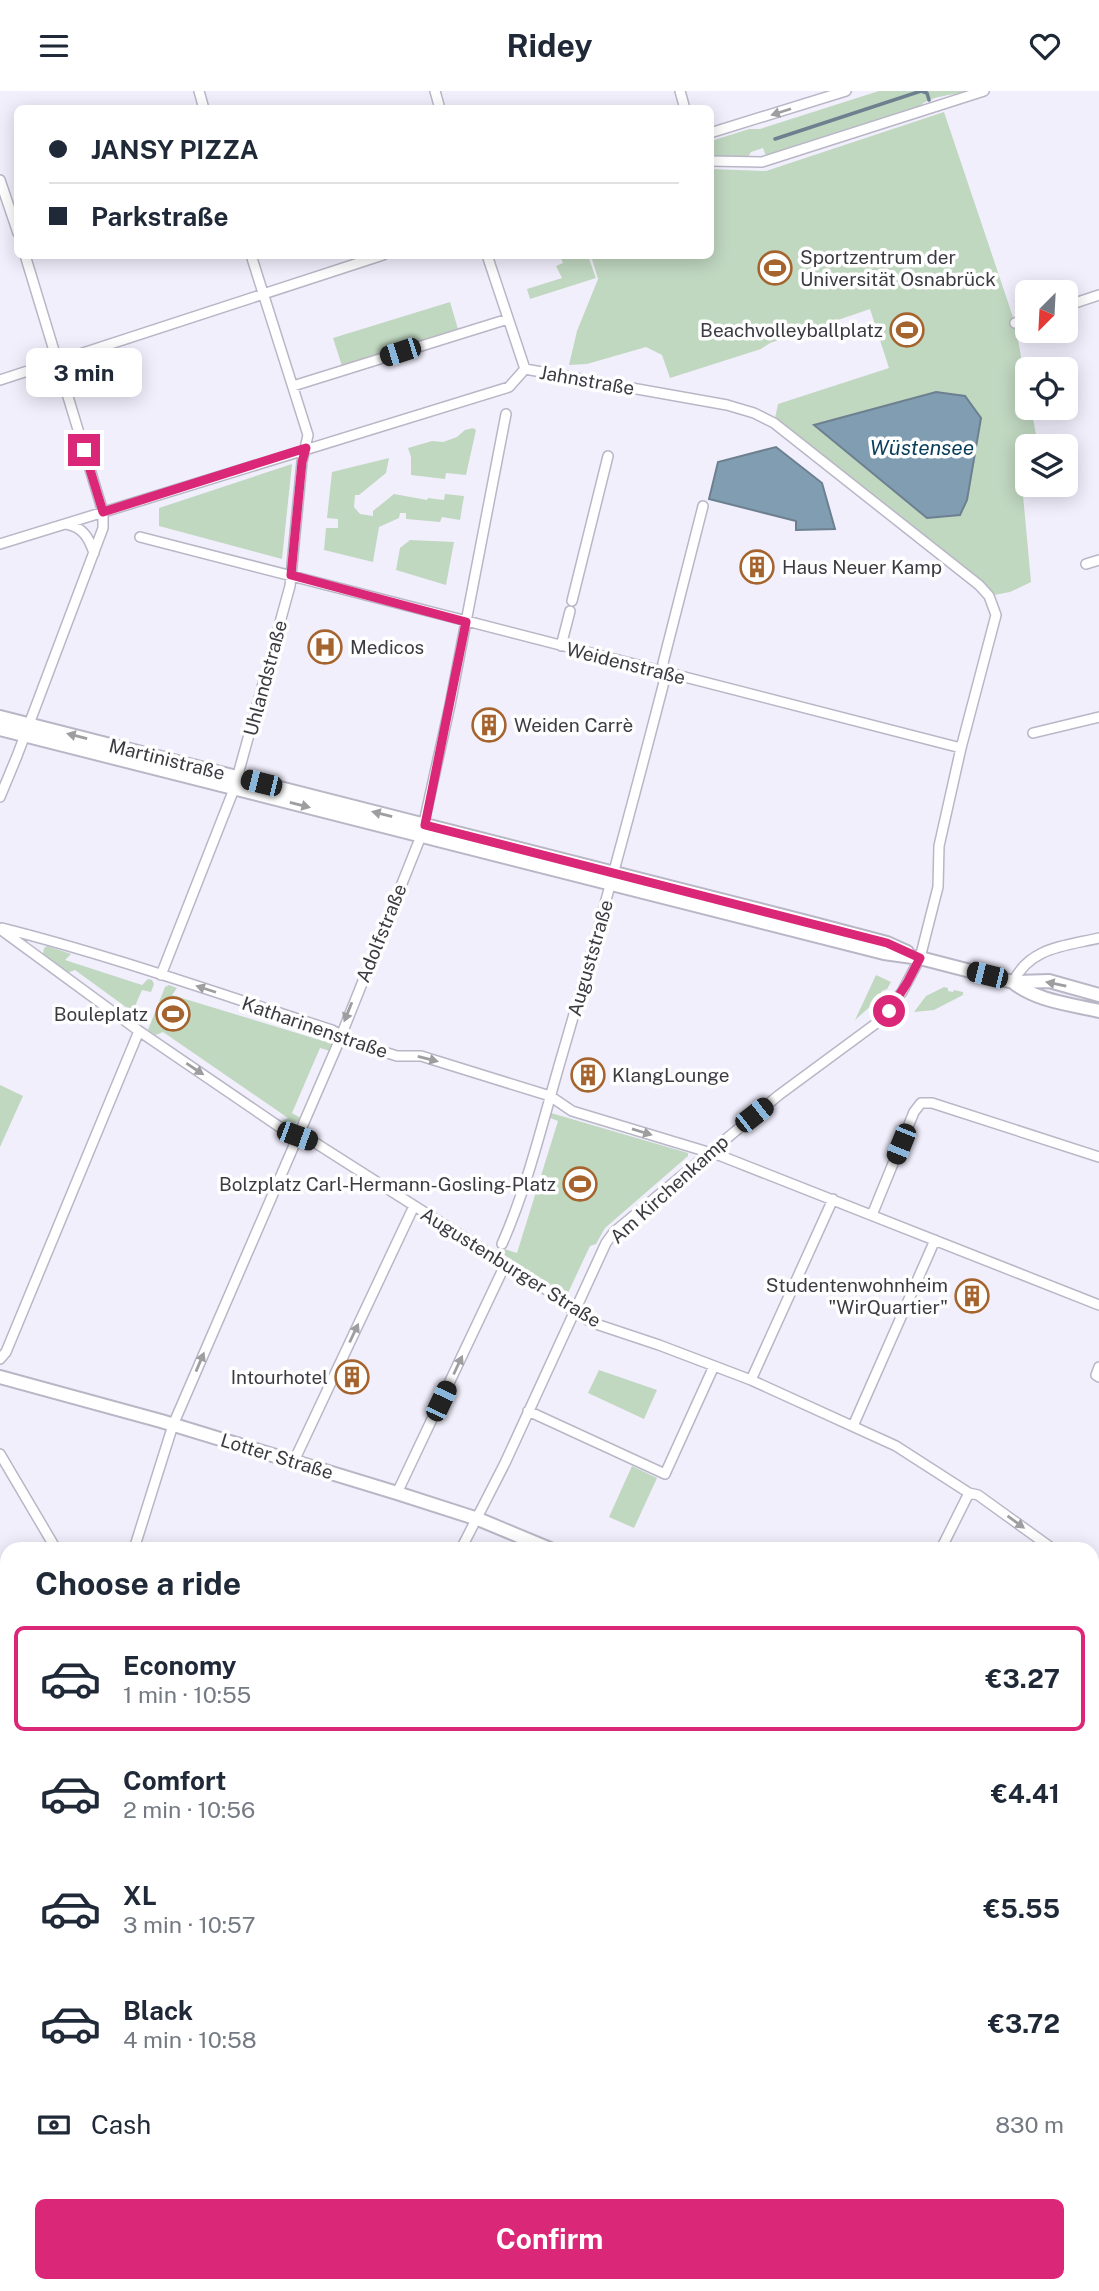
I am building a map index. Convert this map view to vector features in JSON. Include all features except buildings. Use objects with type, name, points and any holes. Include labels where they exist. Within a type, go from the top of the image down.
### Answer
[{"type":"main road","name":"Martinistraße","points":[[0,717],[26,729],[236,783],[613,878],[887,943],[920,958],[1013,982]]},
{"type":"main road","name":"Martinistraße","points":[[0,729],[26,729]]},
{"type":"main road","points":[[1013,982],[1049,981],[1099,995]]},
{"type":"main road","points":[[1013,982],[1025,991],[1039,996],[1099,1011]]},
{"type":"main road","name":"Lotter Straße","points":[[0,1377],[294,1461],[478,1519],[533,1542]]},
{"type":"street","points":[[714,132],[817,96],[846,91]]},
{"type":"street","points":[[714,161],[762,162],[984,91]]},
{"type":"street","points":[[0,180],[14,221]]},
{"type":"street","points":[[0,797],[103,529],[103,512],[26,259]]},
{"type":"street","name":"Uhlandstraße","points":[[161,975],[236,783],[287,599],[291,575],[302,462],[308,435],[252,259]]},
{"type":"street","points":[[0,380],[371,259]]},
{"type":"street","points":[[488,259],[525,369]]},
{"type":"street","points":[[1078,302],[1099,295]]},
{"type":"street","points":[[293,386],[508,319]]},
{"type":"street","name":"Jahnstraße","points":[[0,544],[509,387],[525,369],[754,412],[774,423],[979,585],[989,596]]},
{"type":"street","name":"Adolfstraße","points":[[136,1542],[173,1425],[340,1035],[423,830],[506,414]]},
{"type":"street","points":[[561,646],[608,456]]},
{"type":"street","name":"Auguststraße","points":[[502,1244],[513,1219],[613,878],[666,673],[663,663],[703,506]]},
{"type":"street","points":[[63,523],[81,530],[90,539],[94,553]]},
{"type":"street","name":"Weidenstraße","points":[[140,537],[961,748]]},
{"type":"street","points":[[1086,564],[1099,560]]},
{"type":"street","name":"Am Kirchenkamp","points":[[465,1542],[606,1243],[614,1232],[708,1152],[816,1066],[878,1022],[896,1002],[920,958],[938,887],[939,846],[961,748],[996,615],[989,596]]},
{"type":"street","points":[[1033,733],[1099,717]]},
{"type":"street","name":"Katharinenstraße","points":[[0,928],[161,975],[332,1030],[352,1042],[397,1056],[421,1056],[550,1096],[572,1111],[708,1152],[1099,1305]]},
{"type":"street","name":"Augustenburger Straße","points":[[0,928],[139,1031],[287,1132],[314,1142],[553,1294],[574,1312],[593,1323],[751,1380],[896,1446],[974,1494],[1043,1542]]},
{"type":"street","points":[[1013,982],[1019,969],[1041,952],[1099,938]]},
{"type":"street","points":[[38,957],[38,947],[41,942],[47,940]]},
{"type":"street","points":[[0,1359],[6,1352],[139,1031]]},
{"type":"street","points":[[872,1215],[914,1112],[921,1103],[932,1103],[1099,1157]]},
{"type":"street","points":[[751,1380],[832,1199]]},
{"type":"street","points":[[294,1461],[414,1206]]},
{"type":"street","points":[[853,1426],[935,1240]]},
{"type":"street","points":[[397,1493],[505,1265]]},
{"type":"street","points":[[528,1411],[665,1474],[714,1366]]},
{"type":"street","points":[[1099,1367],[1096,1375],[1099,1377]]},
{"type":"street","points":[[0,1454],[52,1542]]},
{"type":"street","points":[[944,1542],[951,1527],[974,1494]]},
{"type":"green space","points":[[879,91],[967,91],[935,98],[919,107],[766,156],[763,148],[751,152],[748,157],[714,156],[714,140],[749,129],[760,129]]},
{"type":"green space","points":[[944,112],[1015,323],[1015,343],[1019,343],[1021,357],[1015,357],[1015,420],[1033,420],[1036,434],[1015,434],[1015,497],[1023,497],[1031,582],[1010,592],[989,596],[774,423],[778,404],[889,368],[870,309],[770,343],[761,349],[670,378],[662,355],[646,347],[587,364],[569,365],[577,331],[598,279],[592,259],[714,259],[714,169],[766,171]]},
{"type":"green space","points":[[561,259],[589,259],[596,278],[530,299],[527,289],[562,278],[556,266],[563,263]]},
{"type":"green space","points":[[450,302],[458,329],[342,366],[333,338]]},
{"type":"green space","points":[[473,428],[476,430],[466,475],[446,473],[445,479],[411,475],[408,448],[432,441],[443,442]]},
{"type":"green space","points":[[389,458],[386,473],[359,495],[355,495],[354,507],[360,514],[373,516],[373,511],[394,494],[444,500],[445,494],[464,496],[460,520],[442,517],[440,522],[406,519],[406,513],[400,513],[399,518],[379,527],[373,562],[324,550],[326,528],[338,528],[338,519],[327,518],[332,472]]},
{"type":"green space","points":[[292,464],[282,559],[159,526],[159,508]]},
{"type":"green space","points":[[410,540],[454,542],[446,585],[396,570],[400,548]]},
{"type":"green space","points":[[47,946],[71,954],[65,960],[142,985],[148,979],[152,980],[154,984],[151,992],[142,990],[135,1006],[144,1010],[140,1019],[135,1021],[128,1016],[134,1013],[75,970],[67,973],[43,954]]},
{"type":"green space","points":[[876,975],[891,982],[855,1020]]},
{"type":"green space","points":[[169,985],[177,988],[172,995],[323,1041],[329,1035],[333,1039],[330,1051],[320,1048],[292,1113],[301,1118],[291,1127],[280,1122],[288,1118],[163,1032],[156,1035],[148,1030],[165,987]]},
{"type":"green space","points":[[944,987],[948,988],[948,991],[963,992],[963,995],[934,1010],[914,1012],[926,996]]},
{"type":"green space","points":[[0,1085],[23,1096],[0,1147]]},
{"type":"green space","points":[[551,1113],[688,1153],[688,1156],[605,1228],[596,1244],[590,1246],[567,1295],[503,1254],[504,1249],[517,1253],[558,1121],[548,1117]]},
{"type":"green space","points":[[599,1370],[657,1390],[644,1419],[588,1393]]},
{"type":"green space","points":[[632,1466],[657,1478],[634,1528],[609,1517]]},
{"type":"water","name":"Wüstensee","points":[[936,392],[965,396],[981,418],[967,500],[960,515],[927,518],[814,425]]},
{"type":"water","points":[[776,447],[822,483],[835,529],[796,530],[796,521],[709,499],[718,462]]},
{"type":"waterway","points":[[921,91],[927,93],[929,100]]},
{"type":"waterway","points":[[775,139],[921,91]]},
{"type":"place","name":"Sportzentrum der Universität Osnabrück","points":[[775,268]]},
{"type":"place","name":"Beachvolleyballplatz","points":[[907,330]]},
{"type":"place","name":"Haus Neuer Kamp","points":[[757,567]]},
{"type":"place","name":"Medicos","points":[[325,647]]},
{"type":"place","name":"Weiden Carrè","points":[[489,725]]},
{"type":"place","name":"Bouleplatz","points":[[173,1014]]},
{"type":"place","name":"KlangLounge","points":[[588,1075]]},
{"type":"place","name":"Bolzplatz Carl-Hermann-Gosling-Platz","points":[[580,1184]]},
{"type":"place","name":"Studentenwohnheim \"WirQuartier\"","points":[[972,1296]]},
{"type":"place","name":"Intourhotel","points":[[352,1377]]},
{"type":"route","points":[[84,450],[103,512],[306,448],[302,462],[291,575],[466,622],[425,825],[887,943],[920,958],[889,1011]]}]
